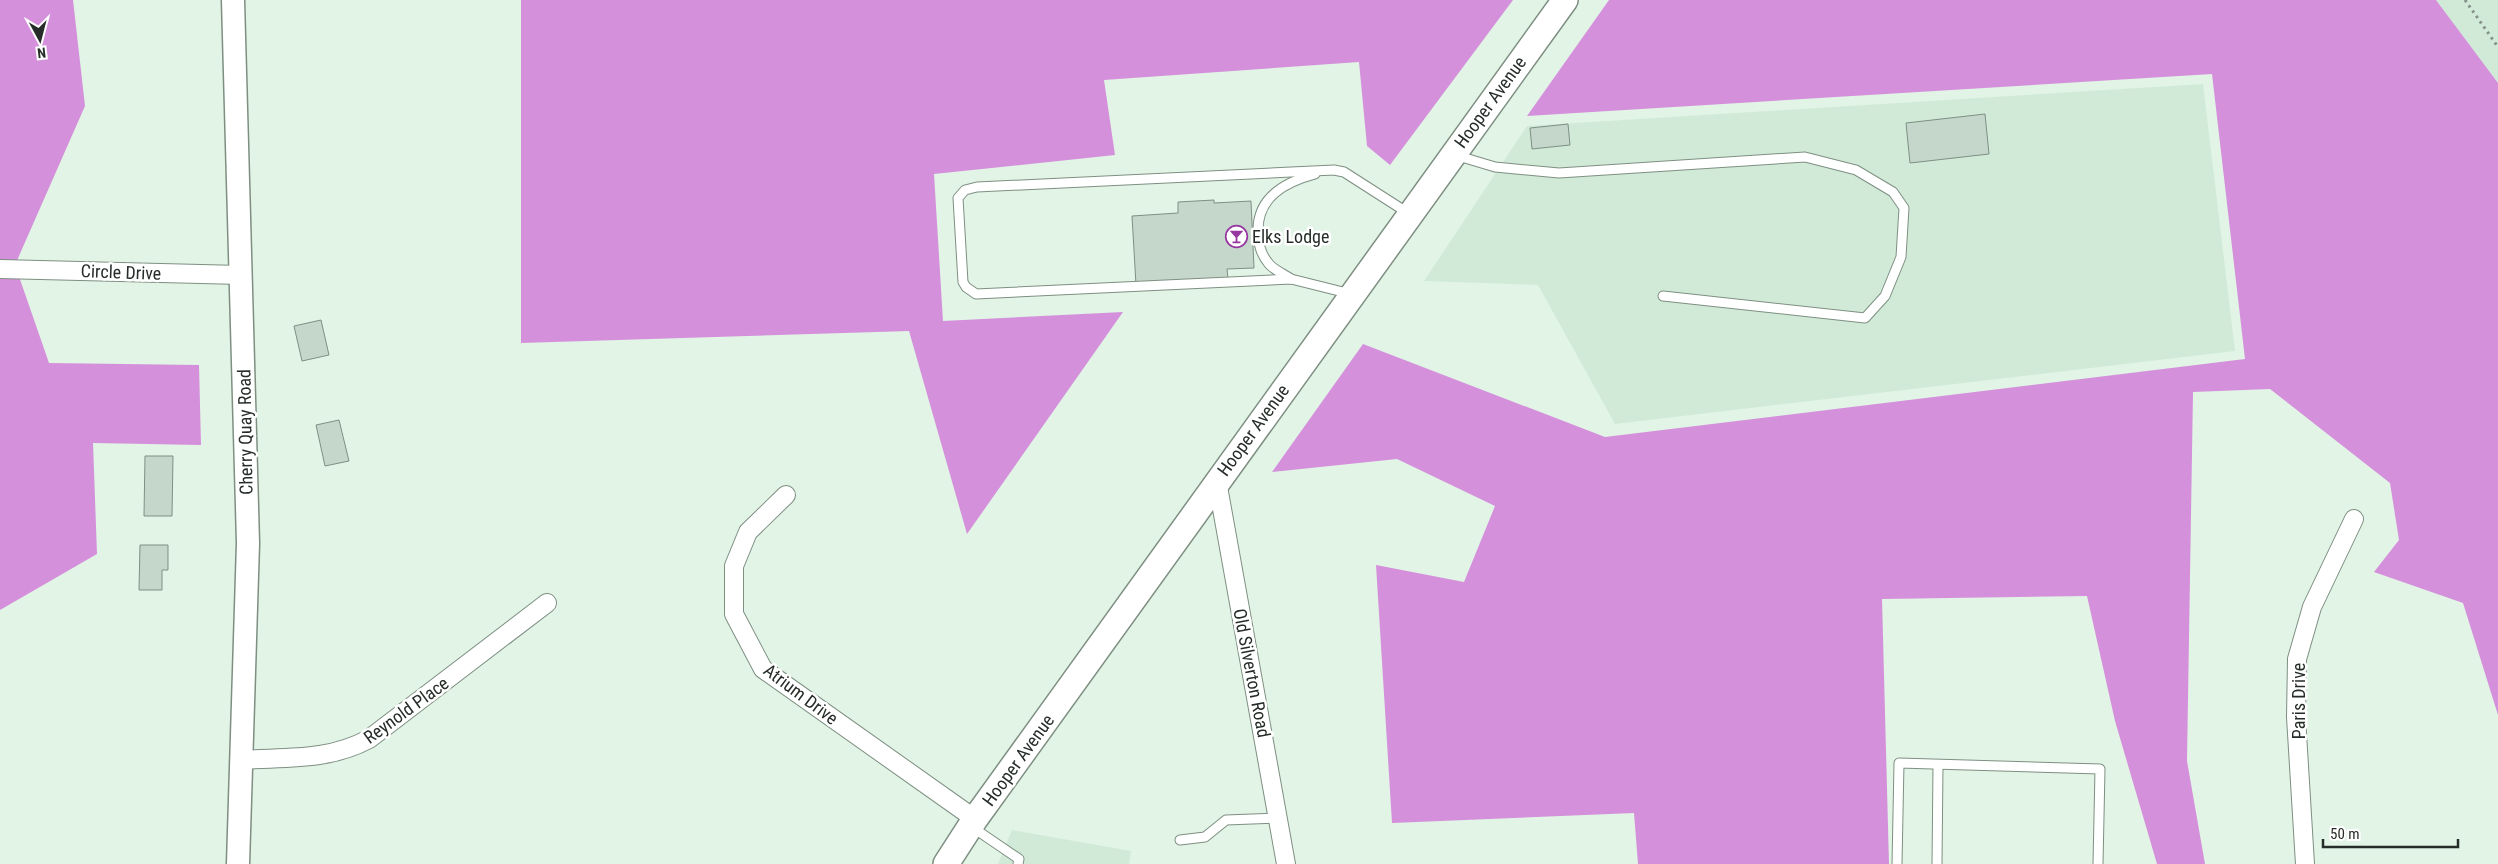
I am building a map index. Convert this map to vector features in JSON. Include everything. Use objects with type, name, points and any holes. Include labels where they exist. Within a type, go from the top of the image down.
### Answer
[{"type":"main road","name":"Hooper Avenue","points":[[946,864],[973,823],[1216,481],[1565,0]]},
{"type":"street","name":"Cherry Quay Road","points":[[233,0],[248,543],[238,864]]},
{"type":"street","name":"Circle Drive","points":[[0,269],[241,275]]},
{"type":"street","name":"Old Silverton Road","points":[[1216,481],[1286,864]]},
{"type":"street","name":"Atrium Drive","points":[[786,495],[748,532],[734,566],[734,614],[763,669],[973,823]]},
{"type":"street","name":"Paris Drive","points":[[2305,864],[2296,717],[2297,660],[2312,607],[2354,520]]},
{"type":"street","name":"Reynold Place","points":[[242,760],[326,755],[348,750],[369,739],[547,603]]},
{"type":"lane","points":[[1452,154],[1495,167],[1558,173],[1805,157],[1856,170],[1893,192],[1904,208],[1901,257],[1885,296],[1865,318],[1663,296]]},
{"type":"lane","points":[[1291,279],[1270,265],[1259,249],[1258,219],[1267,200],[1280,188],[1304,177],[1334,170]]},
{"type":"lane","points":[[1352,294],[1291,279],[976,294],[966,287],[963,282],[958,198],[965,190],[978,187],[1334,170],[1344,172],[1409,214]]},
{"type":"lane","points":[[1897,864],[1899,763],[2100,769],[2098,864]]},
{"type":"lane","points":[[1936,864],[1938,765]]},
{"type":"lane","points":[[1180,840],[1205,837],[1226,820],[1278,818]]},
{"type":"lane","points":[[973,823],[1019,859],[1018,864]]},
{"type":"path","points":[[2465,0],[2498,47]]},
{"type":"shaded area","points":[[0,0],[73,0],[85,106],[15,265],[49,363],[199,365],[201,445],[93,443],[97,554],[0,610]]},
{"type":"shaded area","points":[[521,0],[1513,0],[1390,165],[1367,146],[1359,62],[1104,80],[1115,155],[934,174],[943,321],[1123,312],[967,534],[909,331],[521,343]]},
{"type":"shaded area","points":[[1609,0],[2436,0],[2498,83],[2498,715],[2463,603],[2374,572],[2399,540],[2390,483],[2270,389],[2193,392],[2187,761],[2205,864],[2157,864],[2115,721],[2087,596],[1882,599],[1889,864],[1638,864],[1634,813],[1392,823],[1376,565],[1464,582],[1495,506],[1397,459],[1272,472],[1363,344],[1605,437],[2245,359],[2212,74],[1527,116]]},
{"type":"shaded area","points":[[2436,0],[2498,0],[2498,83]]},
{"type":"shaded area","points":[[2203,84],[2235,351],[1615,424],[1538,285],[1424,281],[1527,126]]},
{"type":"shaded area","points":[[1012,830],[1131,851],[1129,864],[998,864]]},
{"type":"building","points":[[1985,114],[1989,154],[1910,163],[1906,123]]},
{"type":"building","points":[[1568,124],[1570,145],[1532,149],[1530,128]]},
{"type":"building","points":[[1214,200],[1214,203],[1251,201],[1254,268],[1227,269],[1228,279],[1136,285],[1132,216],[1178,213],[1178,202]]},
{"type":"building","points":[[321,320],[329,355],[302,361],[294,326]]},
{"type":"building","points":[[339,420],[349,461],[325,466],[316,425]]},
{"type":"building","points":[[145,456],[173,456],[172,516],[144,516]]},
{"type":"building","points":[[140,545],[168,545],[168,570],[162,570],[162,590],[139,590]]},
{"type":"place","name":"Elks Lodge","points":[[1236,236]]}]
